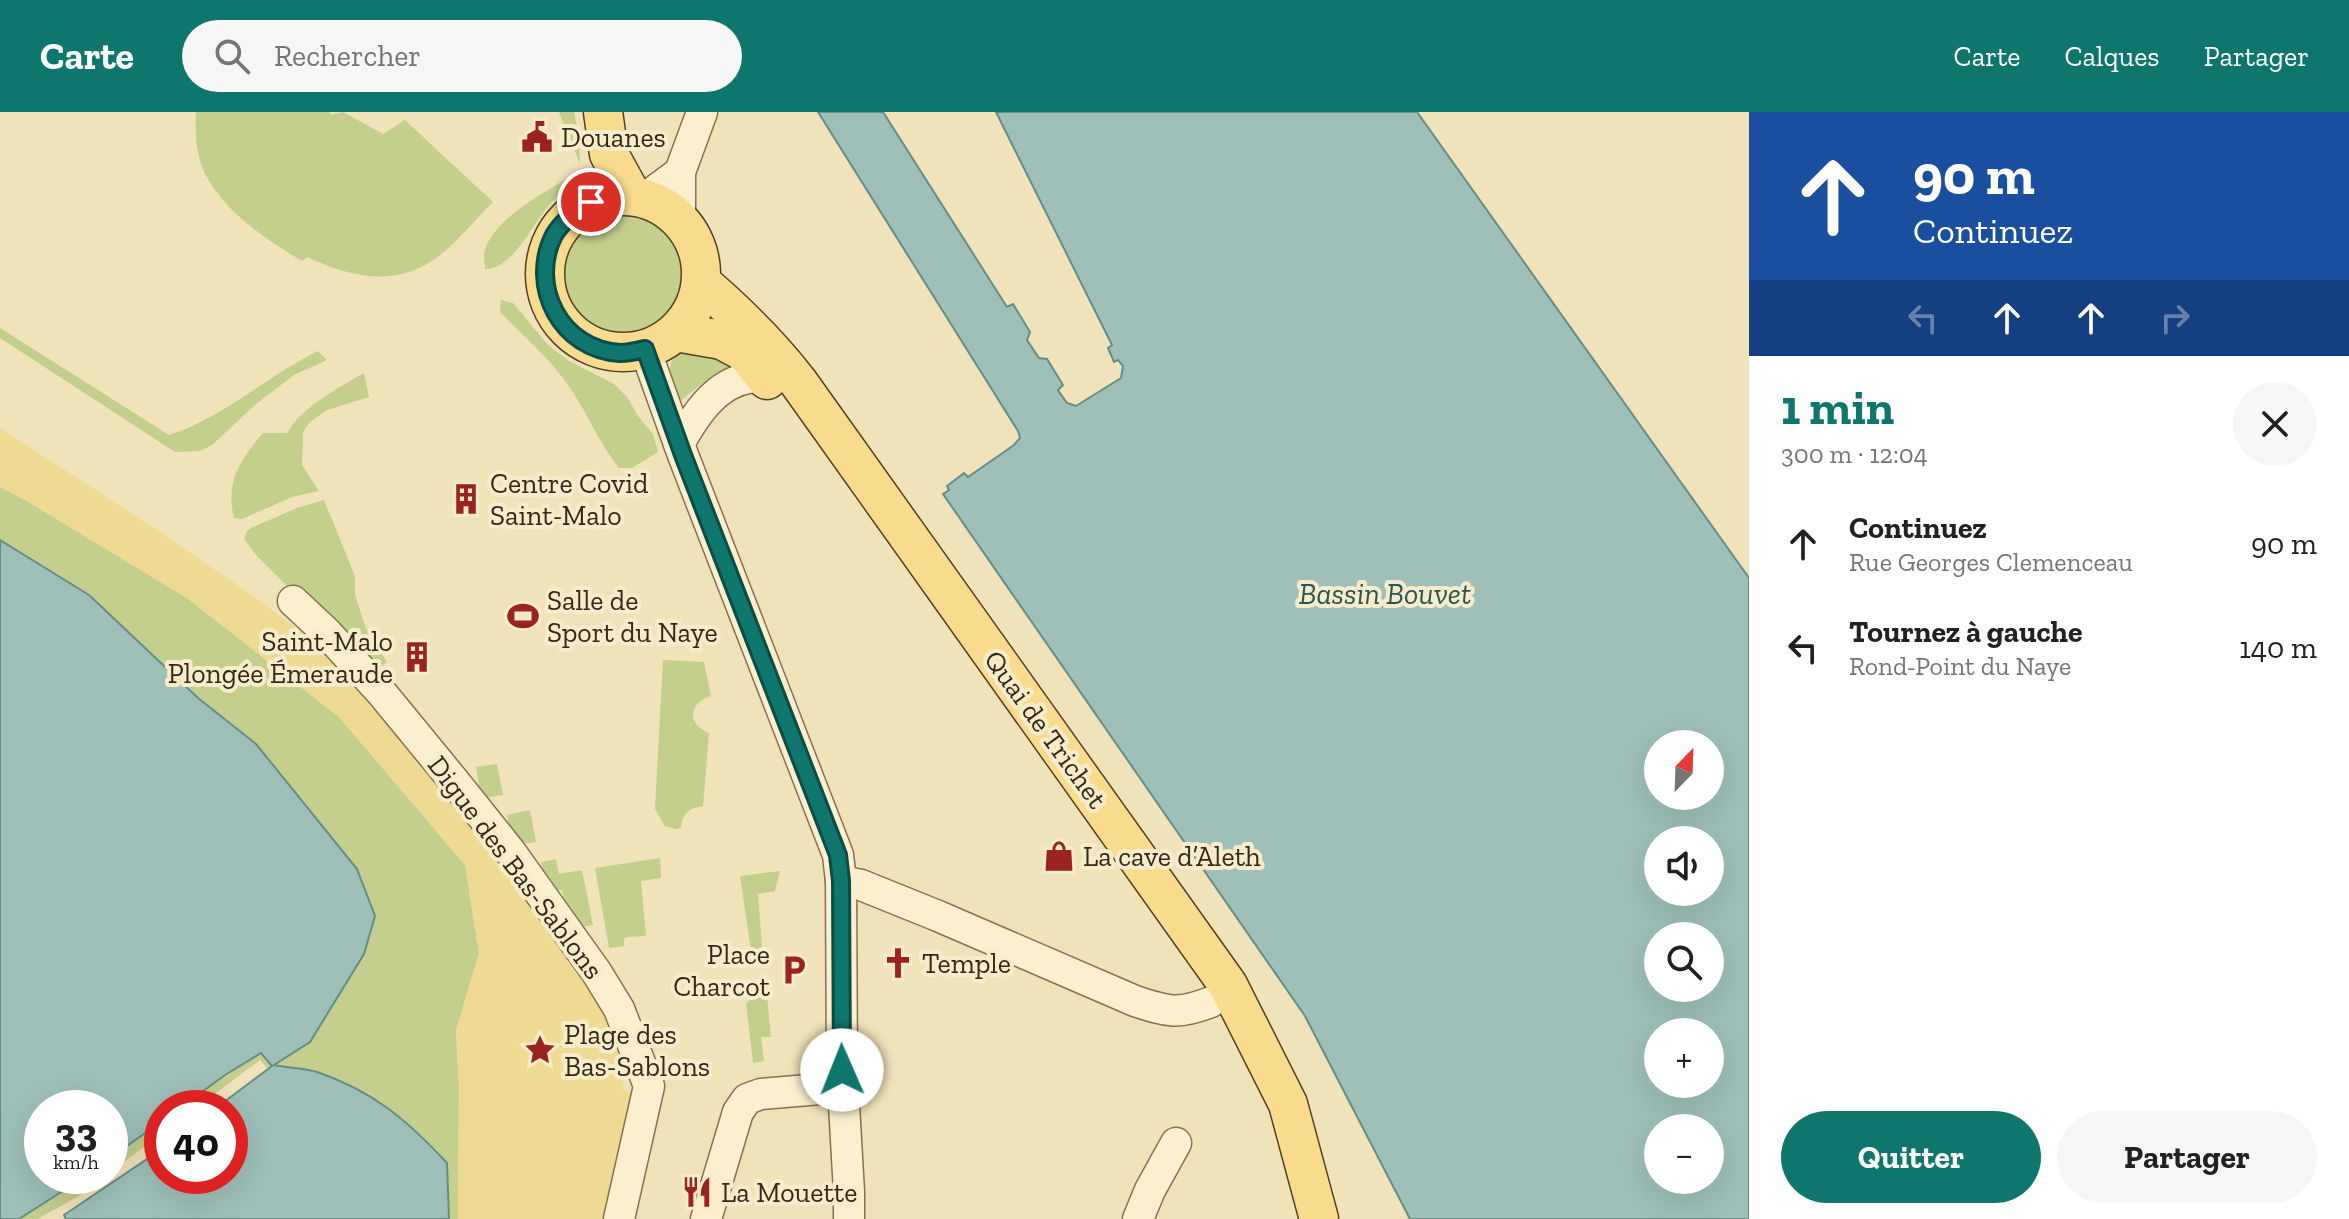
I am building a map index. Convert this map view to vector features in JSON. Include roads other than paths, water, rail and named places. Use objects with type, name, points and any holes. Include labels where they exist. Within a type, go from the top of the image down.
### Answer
[{"type":"main road","points":[[603,112],[609,154],[638,197]]},
{"type":"main road","points":[[591,202],[609,154]]},
{"type":"main road","points":[[611,196],[638,197],[658,203],[680,220],[690,233],[697,249],[701,282],[697,301],[689,318],[660,341],[621,353],[598,349],[577,338],[560,322],[549,301],[544,278],[546,254],[556,232],[571,214],[591,202],[611,196]]},
{"type":"main road","name":"Quai de Trichet","points":[[701,282],[779,356],[1228,985],[1288,1104],[1319,1219]]},
{"type":"main road","name":"Quai de Trichet","points":[[660,341],[722,340],[746,353],[768,380],[1211,1002],[1254,1082],[1272,1126],[1296,1219]]},
{"type":"street","points":[[680,220],[680,172],[702,112]]},
{"type":"street","points":[[638,197],[680,172]]},
{"type":"street","points":[[660,341],[679,444],[838,855],[849,1219]]},
{"type":"street","points":[[679,444],[693,417],[715,395],[750,377],[768,380]]},
{"type":"street","name":"Digue des Bas-Sablons","points":[[293,601],[381,692],[510,851],[619,1009],[649,1086],[619,1219]]},
{"type":"street","points":[[841,881],[861,885],[938,916],[1135,1001],[1167,1011],[1189,1011],[1211,1002]]},
{"type":"street","points":[[706,1219],[738,1112],[747,1099],[761,1094],[844,1087]]},
{"type":"street","points":[[1138,1219],[1176,1143]]},
{"type":"water","name":"Bassin Bouvet","points":[[818,112],[883,112],[1007,307],[1013,304],[1030,332],[1027,340],[1039,358],[1047,359],[1063,385],[1058,390],[1067,403],[1076,406],[1121,378],[1123,366],[1118,360],[1114,362],[1108,348],[1112,345],[996,112],[1417,112],[1749,578],[1749,1219],[1410,1219],[1305,1016],[943,494],[949,490],[947,486],[964,473],[968,477],[1020,438]]},
{"type":"water","points":[[0,540],[89,595],[198,698],[256,744],[357,869],[375,916],[364,954],[310,1042],[274,1065],[312,1071],[355,1088],[388,1108],[418,1133],[447,1163],[449,1219],[66,1219],[64,1215],[95,1194],[128,1194],[128,1172],[144,1161],[144,1194],[248,1194],[248,1090],[240,1090],[272,1066],[261,1053],[205,1090],[144,1090],[144,1134],[128,1145],[128,1090],[24,1090],[24,1194],[58,1194],[19,1219],[0,1219]]},
{"type":"place","name":"Douanes","points":[[537,137]]},
{"type":"place","name":"Centre Covid Saint-Malo","points":[[466,499]]},
{"type":"place","name":"Salle de Sport du Naye","points":[[523,616]]},
{"type":"place","name":"Saint-Malo Plongée Émeraude","points":[[417,657]]},
{"type":"place","name":"La cave d’Aleth","points":[[1059,856]]},
{"type":"place","name":"Temple","points":[[898,963]]},
{"type":"place","name":"Place Charcot","points":[[794,970]]},
{"type":"place","name":"Plage des Bas-Sablons","points":[[540,1050]]},
{"type":"place","name":"La Mouette","points":[[697,1192]]}]
